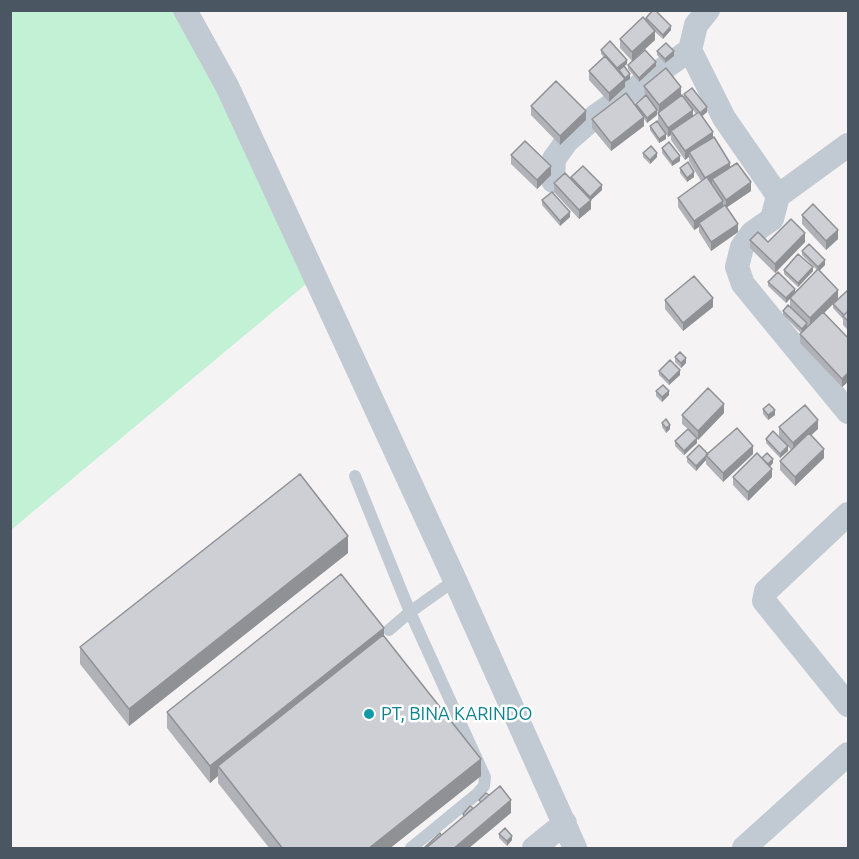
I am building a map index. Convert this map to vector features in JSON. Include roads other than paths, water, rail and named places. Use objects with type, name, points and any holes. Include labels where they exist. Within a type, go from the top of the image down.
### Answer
[{"type":"street","points":[[185,10],[227,86],[455,580],[575,849]]},
{"type":"street","points":[[708,10],[696,25],[690,50],[724,118],[778,196]]},
{"type":"street","points":[[553,181],[554,159],[567,141],[597,115],[690,50]]},
{"type":"street","points":[[849,145],[778,196],[772,219],[752,233],[742,247],[737,267],[743,284],[849,412]]},
{"type":"street","points":[[849,513],[766,591],[764,601],[849,705]]},
{"type":"street","points":[[744,849],[849,754]]},
{"type":"street","points":[[534,849],[565,823]]},
{"type":"lane","points":[[355,476],[410,612],[485,777],[484,786],[477,794],[411,849]]},
{"type":"lane","points":[[389,630],[455,580]]},
{"type":"place","name":"PT, BINA KARINDO","points":[[369,714]]}]
